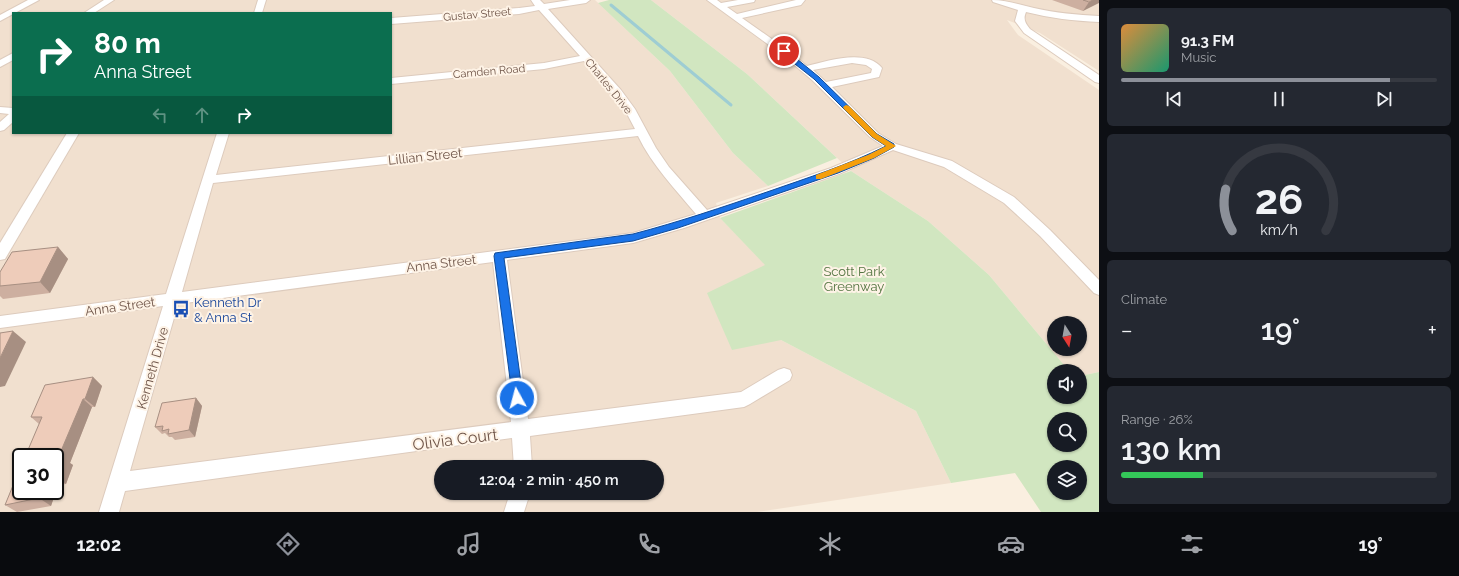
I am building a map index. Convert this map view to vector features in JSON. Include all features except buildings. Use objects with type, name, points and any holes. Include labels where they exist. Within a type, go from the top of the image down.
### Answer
[{"type":"street","points":[[0,18],[35,0]]},
{"type":"street","points":[[90,12],[110,0]]},
{"type":"street","points":[[258,12],[262,0]]},
{"type":"street","name":"Gustav Street","points":[[392,21],[586,0]]},
{"type":"street","points":[[711,0],[784,51],[824,86],[874,135],[892,146],[948,164],[1009,200],[1045,233],[1099,289]]},
{"type":"street","points":[[721,6],[751,0]]},
{"type":"street","points":[[736,17],[798,3],[801,0]]},
{"type":"street","points":[[996,0],[1023,9],[1056,15],[1099,19]]},
{"type":"street","name":"Charles Drive","points":[[538,4],[587,58],[630,109],[641,132],[665,170],[706,216]]},
{"type":"street","points":[[1023,9],[1019,16],[1019,21],[1027,32],[1099,80]]},
{"type":"street","points":[[0,64],[12,57]]},
{"type":"street","name":"Camden Road","points":[[392,81],[544,66],[587,58]]},
{"type":"street","points":[[805,69],[843,61],[859,60],[871,63],[877,68],[875,75],[824,86]]},
{"type":"street","points":[[0,110],[12,111]]},
{"type":"street","points":[[0,128],[12,117]]},
{"type":"street","name":"Lillian Street","points":[[209,180],[641,132]]},
{"type":"street","points":[[0,255],[72,134]]},
{"type":"street","name":"Kenneth Drive","points":[[109,512],[223,134]]},
{"type":"street","name":"Anna Street","points":[[0,322],[633,238],[706,216],[835,171],[892,146]]},
{"type":"street","points":[[499,256],[521,430],[523,460]]},
{"type":"street","name":"Olivia Court","points":[[119,482],[744,400],[784,376]]},
{"type":"street","points":[[514,512],[518,500]]},
{"type":"shaded area","points":[[0,0],[595,0],[670,71],[733,153],[768,186],[716,203],[720,218],[766,265],[781,340],[916,411],[951,483],[757,512],[0,512]]},
{"type":"shaded area","points":[[651,0],[1099,0],[1099,71],[1040,33],[1007,20],[1018,35],[1099,90],[1099,372],[1087,375],[1087,364],[1063,364],[1056,356],[1087,356],[1087,316],[1047,316],[1047,345],[989,275],[928,221],[851,171],[747,74]]},
{"type":"green space","points":[[609,0],[651,0],[747,74],[837,158],[768,186],[733,153],[670,71],[598,3]]},
{"type":"green space","name":"Scott Park Greenway","points":[[851,171],[928,221],[989,275],[1047,345],[1047,356],[1056,356],[1063,364],[1047,364],[1047,404],[1087,404],[1087,375],[1099,372],[1099,512],[1041,512],[1015,473],[951,483],[916,411],[781,340],[732,350],[707,293],[765,265],[720,218]]},
{"type":"waterway","points":[[611,5],[731,105]]},
{"type":"slow traffic","points":[[819,177],[892,146],[874,135],[846,107]]},
{"type":"place","name":"Kenneth Dr & Anna St","points":[[181,309]]},
{"type":"route","points":[[517,398],[499,256],[633,238],[678,225],[835,171],[892,146],[874,135],[816,78],[784,51]]}]
